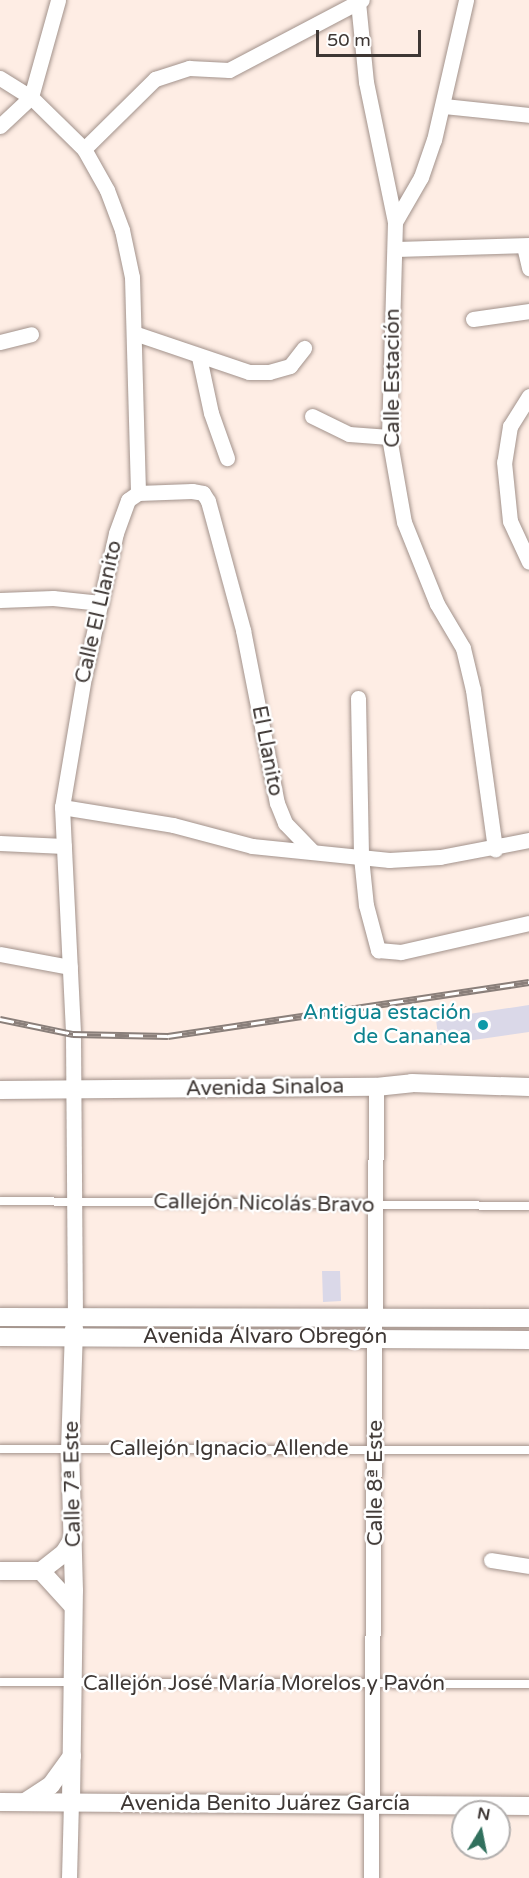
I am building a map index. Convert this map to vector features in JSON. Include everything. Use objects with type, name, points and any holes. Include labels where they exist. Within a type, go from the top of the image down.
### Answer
[{"type":"street","points":[[0,126],[31,97],[58,0]]},
{"type":"street","points":[[395,222],[421,177],[444,106],[466,0]]},
{"type":"street","points":[[84,149],[155,79],[189,68],[229,70],[360,1]]},
{"type":"street","name":"Calle Estación","points":[[360,1],[366,82],[395,222],[389,437],[408,533],[437,604],[464,648],[473,690],[495,849]]},
{"type":"street","points":[[0,78],[31,97],[84,149],[107,190],[122,230],[132,277],[138,493]]},
{"type":"street","points":[[444,106],[529,115]]},
{"type":"street","points":[[396,249],[526,245],[529,268]]},
{"type":"street","points":[[473,319],[529,310]]},
{"type":"street","points":[[134,333],[199,357],[249,372],[269,372],[290,366],[304,348]]},
{"type":"street","points":[[0,342],[31,334]]},
{"type":"street","points":[[199,357],[211,413],[227,458]]},
{"type":"street","points":[[529,396],[510,426],[504,462],[510,521],[529,562]]},
{"type":"street","points":[[312,417],[349,434],[389,437]]},
{"type":"street","name":"El Llanito","points":[[138,493],[192,491],[203,493],[208,501],[231,578],[277,803],[285,823],[312,850]]},
{"type":"street","name":"Calle El Llanito","points":[[74,1090],[62,807],[74,729],[123,512],[128,500],[138,493]]},
{"type":"street","points":[[0,600],[52,598],[101,603]]},
{"type":"street","points":[[358,698],[361,857],[366,905],[378,950],[401,952],[529,923]]},
{"type":"street","points":[[62,807],[173,825],[252,846],[312,850],[389,860],[440,857],[495,849],[529,840]]},
{"type":"street","points":[[0,843],[64,846]]},
{"type":"street","points":[[0,954],[70,967]]},
{"type":"street","name":"Avenida Sinaloa","points":[[0,1090],[376,1087],[412,1083],[529,1087]]},
{"type":"street","name":"Calle 8ª Este","points":[[371,1878],[376,1448],[376,1087]]},
{"type":"street","name":"Calle 7ª Este","points":[[69,1878],[72,1756],[70,1450],[75,1317],[74,1090]]},
{"type":"street","name":"Avenida Álvaro Obregón","points":[[0,1317],[529,1318]]},
{"type":"street","points":[[177,1338],[178,1317]]},
{"type":"street","name":"Avenida Álvaro Obregón","points":[[0,1337],[375,1336],[529,1340]]},
{"type":"street","points":[[0,1571],[41,1571],[64,1553],[72,1540]]},
{"type":"street","points":[[492,1560],[529,1566]]},
{"type":"street","points":[[41,1571],[71,1604]]},
{"type":"street","points":[[25,1802],[51,1785],[72,1756]]},
{"type":"street","name":"Avenida Benito Juárez García","points":[[0,1802],[529,1806]]},
{"type":"lane","name":"Callejón Nicolás Bravo","points":[[0,1201],[529,1206]]},
{"type":"lane","name":"Callejón Ignacio Allende","points":[[0,1449],[529,1450]]},
{"type":"lane","name":"Callejón José María Morelos y Pavón","points":[[0,1682],[529,1684]]},
{"type":"building","name":"Antigua estación de Cananea","points":[[529,1005],[529,1032],[439,1045],[436,1019]]},
{"type":"building","points":[[322,1271],[340,1271],[341,1301],[323,1302]]},
{"type":"railway","points":[[0,1019],[73,1034],[168,1036],[529,982]]},
{"type":"place","name":"Antigua estación de Cananea","points":[[483,1025]]}]
